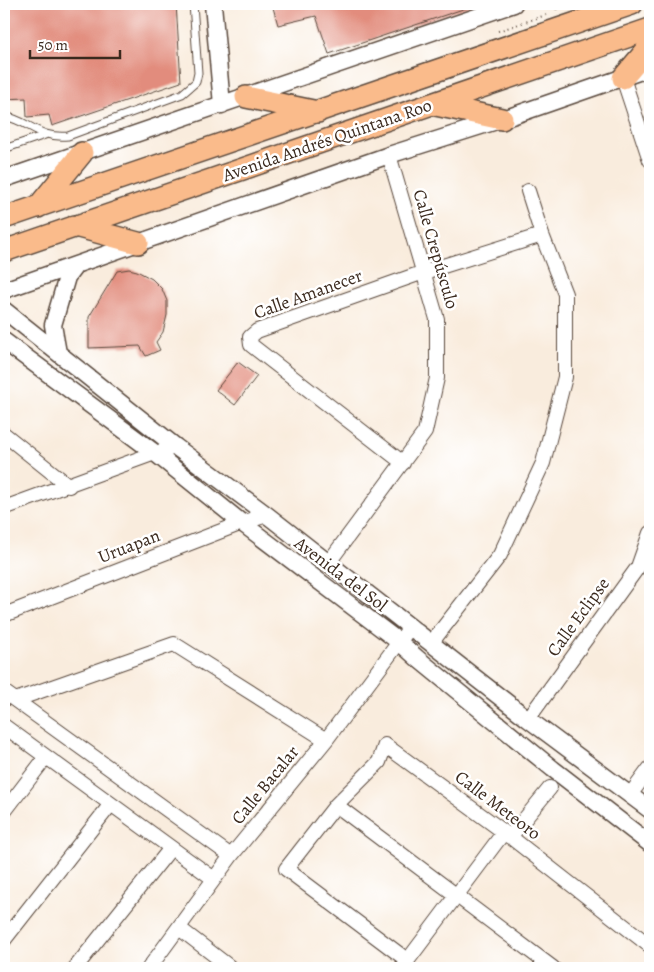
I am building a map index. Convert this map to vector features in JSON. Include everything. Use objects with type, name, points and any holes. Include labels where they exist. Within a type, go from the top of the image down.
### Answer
[{"type":"main road","name":"Avenida Andrés Quintana Roo","points":[[4,218],[632,4]]},
{"type":"main road","name":"Avenida Andrés Quintana Roo","points":[[4,251],[650,29]]},
{"type":"main road","points":[[623,78],[650,46]]},
{"type":"main road","points":[[246,97],[318,112]]},
{"type":"main road","points":[[431,104],[502,119]]},
{"type":"main road","points":[[38,207],[82,153]]},
{"type":"main road","points":[[75,226],[138,243]]},
{"type":"street","points":[[213,4],[222,105]]},
{"type":"street","points":[[4,179],[514,4]]},
{"type":"street","name":"Avenida Andrés Quintana Roo","points":[[4,290],[388,155],[502,119],[650,68]]},
{"type":"street","points":[[623,78],[650,160]]},
{"type":"street","name":"Calle Crepúsculo","points":[[329,562],[425,432],[437,378],[437,319],[388,155]]},
{"type":"street","points":[[432,642],[500,555],[543,464],[565,377],[565,294],[542,235],[528,191]]},
{"type":"street","name":"Calle Amanecer","points":[[403,464],[251,345],[250,337],[257,331],[424,272],[542,235]]},
{"type":"street","points":[[58,353],[53,325],[67,277],[76,265]]},
{"type":"street","name":"Avenida del Sol","points":[[4,310],[176,447],[267,514],[528,719],[650,810]]},
{"type":"street","name":"Avenida del Sol","points":[[4,341],[156,453],[242,523],[398,641],[553,769],[650,844]]},
{"type":"street","points":[[4,434],[69,486]]},
{"type":"street","points":[[4,508],[176,447]]},
{"type":"street","name":"Uruapan","points":[[4,614],[267,514]]},
{"type":"street","name":"Calle Eclipse","points":[[528,719],[638,567],[650,533]]},
{"type":"street","name":"Calle Bacalar","points":[[149,968],[231,856],[326,740],[411,626]]},
{"type":"street","points":[[9,696],[174,644],[326,740]]},
{"type":"street","points":[[9,696],[231,856]]},
{"type":"street","points":[[4,726],[214,879]]},
{"type":"street","name":"Calle Meteoro","points":[[405,964],[286,869],[336,805],[379,762],[385,745],[507,834],[650,946]]},
{"type":"street","points":[[553,769],[569,750]]},
{"type":"street","points":[[4,812],[46,757]]},
{"type":"street","points":[[630,795],[650,768]]},
{"type":"street","points":[[405,964],[456,895],[507,834],[550,788]]},
{"type":"street","points":[[4,940],[111,804]]},
{"type":"street","points":[[336,805],[553,968]]},
{"type":"street","points":[[75,968],[171,848]]},
{"type":"street","points":[[179,928],[231,968]]},
{"type":"lane","points":[[4,116],[15,118],[45,135],[55,137],[68,136],[182,94],[196,82],[198,73],[193,4]]},
{"type":"lane","points":[[4,149],[45,135]]},
{"type":"path","points":[[498,31],[538,16],[558,13],[555,4]]},
{"type":"building","points":[[4,4],[176,4],[181,82],[52,126],[49,115],[27,117],[26,98],[4,99]]},
{"type":"building","points":[[272,4],[478,4],[329,54],[316,16],[278,25]]},
{"type":"building","points":[[129,269],[152,279],[162,289],[167,301],[167,315],[163,332],[156,342],[160,350],[146,356],[140,346],[89,348],[89,317],[117,271]]},
{"type":"building","points":[[238,362],[257,376],[235,405],[216,390]]}]
